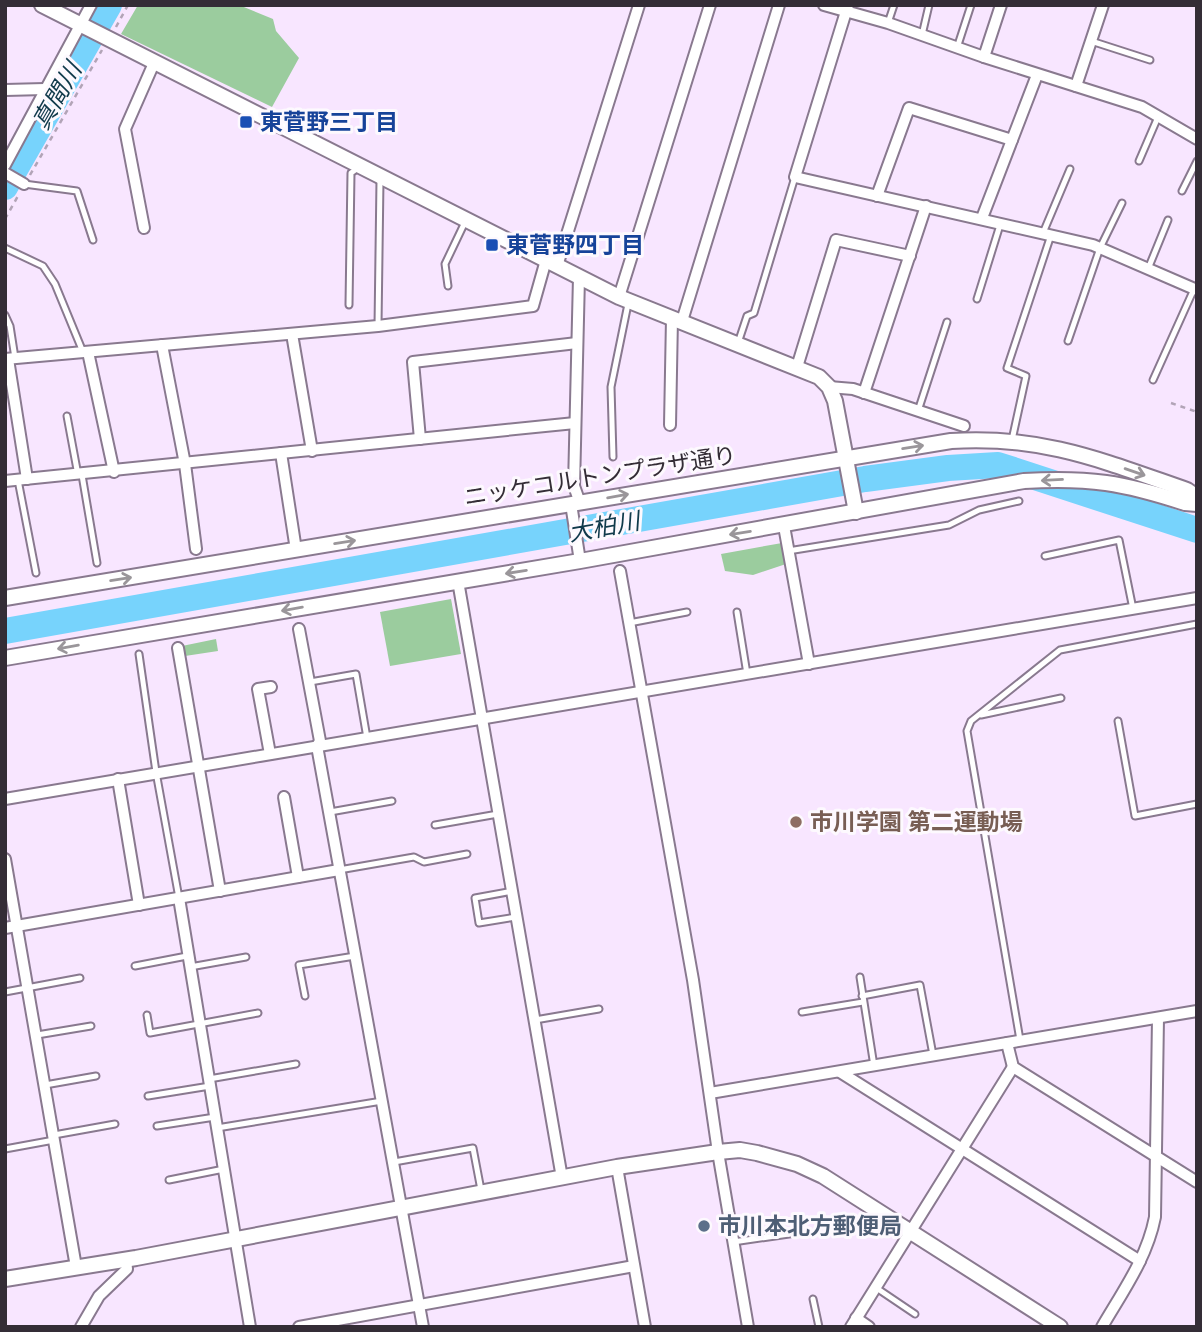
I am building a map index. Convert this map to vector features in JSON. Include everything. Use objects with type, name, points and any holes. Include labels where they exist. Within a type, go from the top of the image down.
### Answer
[{"type":"street","points":[[42,5],[624,299],[819,377],[829,387],[840,416],[855,508]]},
{"type":"street","points":[[5,165],[92,5]]},
{"type":"street","points":[[23,479],[9,359],[378,326],[533,306],[552,263],[639,5]]},
{"type":"street","points":[[624,299],[710,5]]},
{"type":"street","points":[[670,425],[677,319],[779,5]]},
{"type":"street","points":[[824,5],[847,8],[1037,75],[1142,107],[1197,139]]},
{"type":"street","points":[[984,57],[1001,5]]},
{"type":"street","points":[[1076,86],[1103,5]]},
{"type":"street","points":[[847,8],[795,177],[1000,222],[1100,248],[1195,289]]},
{"type":"street","points":[[144,228],[125,129],[155,63]]},
{"type":"street","points":[[982,218],[1037,75]]},
{"type":"street","points":[[5,90],[45,89]]},
{"type":"street","points":[[877,196],[909,108],[1012,139]]},
{"type":"street","points":[[5,173],[24,184]]},
{"type":"street","points":[[864,393],[926,206]]},
{"type":"street","points":[[797,367],[836,240],[910,256]]},
{"type":"street","points":[[579,277],[574,486],[580,561]]},
{"type":"street","points":[[292,334],[312,451]]},
{"type":"street","points":[[420,439],[413,362],[577,343]]},
{"type":"street","points":[[162,345],[185,464],[196,549]]},
{"type":"street","points":[[86,352],[114,472]]},
{"type":"street","points":[[829,387],[853,389],[964,426]]},
{"type":"street","points":[[5,481],[575,423]]},
{"type":"street","name":"ニッケコルトンプラザ通り","points":[[5,598],[575,504],[847,464],[951,441],[1012,440],[1062,449],[1187,490],[1197,497]]},
{"type":"street","points":[[281,453],[296,550]]},
{"type":"street","points":[[5,658],[784,526],[855,508],[1024,481],[1079,479],[1108,482],[1197,504]]},
{"type":"street","points":[[784,526],[809,664]]},
{"type":"street","points":[[620,571],[693,980],[718,1152],[748,1327]]},
{"type":"street","points":[[458,581],[562,1178]]},
{"type":"street","points":[[5,799],[1197,598]]},
{"type":"street","points":[[299,629],[320,741],[317,746],[328,812],[423,1327]]},
{"type":"street","points":[[178,648],[220,891]]},
{"type":"street","points":[[270,754],[258,689],[271,687]]},
{"type":"street","points":[[118,779],[139,905]]},
{"type":"street","points":[[284,797],[298,877]]},
{"type":"street","points":[[5,859],[76,1267]]},
{"type":"street","points":[[5,928],[339,870]]},
{"type":"street","points":[[179,898],[250,1327]]},
{"type":"street","points":[[710,1093],[1197,1011]]},
{"type":"street","points":[[1102,1327],[1140,1261],[1150,1240],[1155,1217],[1158,1018]]},
{"type":"street","points":[[1007,1043],[1013,1067],[1197,1182]]},
{"type":"street","points":[[869,1327],[851,1325],[1013,1067]]},
{"type":"street","points":[[840,1072],[1140,1261]]},
{"type":"street","points":[[5,1279],[126,1259],[617,1167],[718,1152],[748,1152],[797,1164],[823,1176],[1060,1327]]},
{"type":"street","points":[[617,1167],[645,1327]]},
{"type":"street","points":[[82,1326],[99,1296],[127,1269],[126,1259]]},
{"type":"street","points":[[299,1327],[352,1322],[419,1306],[634,1266]]},
{"type":"lane","points":[[888,23],[894,5]]},
{"type":"lane","points":[[922,35],[929,5]]},
{"type":"lane","points":[[957,48],[971,5]]},
{"type":"lane","points":[[1091,41],[1150,60]]},
{"type":"lane","points":[[1139,161],[1158,117]]},
{"type":"lane","points":[[1182,191],[1197,161]]},
{"type":"lane","points":[[349,305],[351,173],[360,167]]},
{"type":"lane","points":[[1012,440],[1026,376],[1007,368],[1047,234],[1070,169]]},
{"type":"lane","points":[[378,326],[380,176]]},
{"type":"lane","points":[[738,343],[747,316],[754,313],[795,177]]},
{"type":"lane","points":[[24,184],[77,191],[93,240]]},
{"type":"lane","points":[[1068,341],[1100,248],[1122,203]]},
{"type":"lane","points":[[448,286],[445,264],[466,220]]},
{"type":"lane","points":[[1147,268],[1168,220]]},
{"type":"lane","points":[[977,299],[1000,222]]},
{"type":"lane","points":[[5,248],[43,265],[55,284],[86,352]]},
{"type":"lane","points":[[1153,380],[1195,289]]},
{"type":"lane","points":[[613,457],[611,387],[624,299]]},
{"type":"lane","points":[[5,315],[10,326],[9,359]]},
{"type":"lane","points":[[918,411],[947,322]]},
{"type":"lane","points":[[67,416],[97,563]]},
{"type":"lane","points":[[23,479],[36,573]]},
{"type":"lane","points":[[788,551],[949,525],[979,510],[1019,501]]},
{"type":"lane","points":[[1045,556],[1119,540],[1133,609]]},
{"type":"lane","points":[[629,623],[687,612]]},
{"type":"lane","points":[[737,612],[747,674]]},
{"type":"lane","points":[[1020,1041],[967,731],[971,720],[1060,650],[1197,624]]},
{"type":"lane","points":[[139,654],[156,772],[179,898]]},
{"type":"lane","points":[[310,682],[356,674],[366,738]]},
{"type":"lane","points":[[978,715],[1061,698]]},
{"type":"lane","points":[[1118,722],[1135,816],[1197,804]]},
{"type":"lane","points":[[328,812],[392,801]]},
{"type":"lane","points":[[435,825],[500,814]]},
{"type":"lane","points":[[339,870],[414,857],[424,862],[467,854]]},
{"type":"lane","points":[[513,891],[475,898],[479,923],[517,917]]},
{"type":"lane","points":[[305,996],[299,965],[355,956]]},
{"type":"lane","points":[[135,966],[246,957]]},
{"type":"lane","points":[[860,977],[874,1066]]},
{"type":"lane","points":[[5,992],[28,990],[80,978]]},
{"type":"lane","points":[[802,1012],[920,985],[933,1055]]},
{"type":"lane","points":[[535,1020],[599,1009]]},
{"type":"lane","points":[[147,1015],[150,1032],[258,1013]]},
{"type":"lane","points":[[37,1035],[90,1026]]},
{"type":"lane","points":[[148,1096],[296,1064]]},
{"type":"lane","points":[[45,1085],[96,1076]]},
{"type":"lane","points":[[157,1126],[216,1123],[382,1101]]},
{"type":"lane","points":[[5,1149],[115,1124]]},
{"type":"lane","points":[[393,1162],[473,1148],[481,1193]]},
{"type":"lane","points":[[169,1180],[224,1169]]},
{"type":"lane","points":[[733,1242],[796,1233]]},
{"type":"lane","points":[[875,1287],[915,1314]]},
{"type":"lane","points":[[813,1299],[819,1327]]},
{"type":"path","points":[[5,219],[128,5]]},
{"type":"path","points":[[1171,403],[1197,412]]},
{"type":"green space","points":[[138,5],[239,5],[273,19],[276,31],[299,58],[272,107],[121,34]]},
{"type":"green space","points":[[782,543],[786,564],[753,575],[725,571],[721,554]]},
{"type":"green space","points":[[451,599],[461,654],[390,666],[380,612]]},
{"type":"green space","points":[[216,639],[218,651],[185,656],[182,646]]},
{"type":"waterway","name":"真間川","points":[[5,187],[109,5]]},
{"type":"waterway","name":"大柏川","points":[[5,631],[865,479],[948,468],[998,465],[1197,530]]},
{"type":"place","name":"東菅野三丁目","points":[[246,122]]},
{"type":"place","name":"東菅野四丁目","points":[[492,245]]},
{"type":"place","name":"市川学園 第二運動場","points":[[796,822]]},
{"type":"place","name":"市川本北方郵便局","points":[[704,1226]]}]
